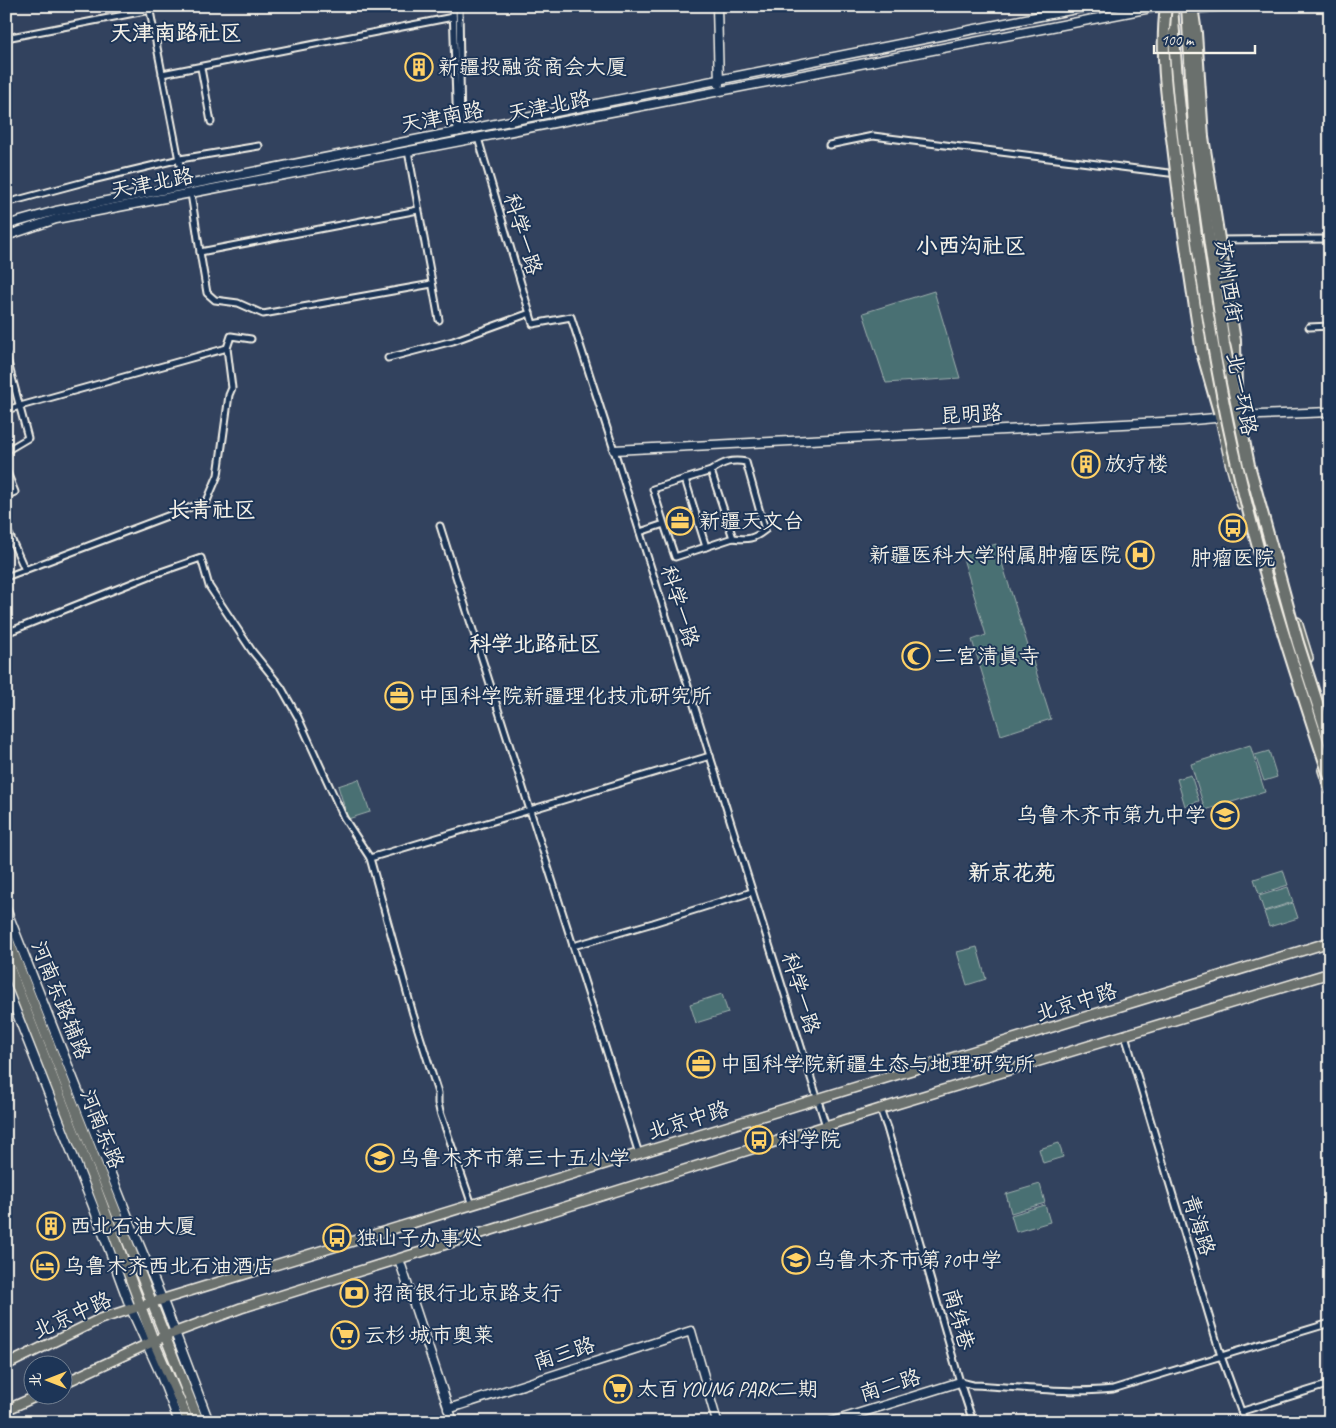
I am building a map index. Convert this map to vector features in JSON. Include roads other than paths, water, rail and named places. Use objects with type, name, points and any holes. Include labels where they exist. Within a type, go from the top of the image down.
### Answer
[{"type":"highway","points":[[1162,6],[1167,94],[1183,225],[1202,352],[1221,419]]},
{"type":"highway","name":"北一环路","points":[[1172,6],[1176,64],[1193,215],[1210,329],[1236,463],[1290,657],[1330,778]]},
{"type":"highway","name":"北一环路","points":[[1186,7],[1194,131],[1224,344],[1248,465],[1295,634],[1330,743]]},
{"type":"highway","points":[[1186,7],[1196,33],[1203,137],[1235,341],[1237,416]]},
{"type":"main road","name":"苏州西街","points":[[1162,6],[1183,175],[1190,251],[1206,351],[1230,462],[1275,621],[1330,791]]},
{"type":"main road","name":"苏州西街","points":[[1186,7],[1192,131],[1204,240],[1216,312],[1248,462],[1330,727]]},
{"type":"main road","name":"河南东路","points":[[6,934],[199,1422]]},
{"type":"main road","name":"北京中路","points":[[6,1365],[100,1319],[153,1302],[1330,942]]},
{"type":"main road","name":"河南东路","points":[[6,959],[96,1187],[135,1308],[150,1344],[189,1422]]},
{"type":"main road","points":[[72,1379],[165,1336],[240,1308],[880,1109],[1330,973]]},
{"type":"main road","points":[[6,1410],[22,1403]]},
{"type":"street","points":[[453,6],[459,132]]},
{"type":"street","points":[[459,6],[459,132]]},
{"type":"street","points":[[717,6],[719,90]]},
{"type":"street","name":"天津南路","points":[[6,225],[56,211],[1091,6]]},
{"type":"street","name":"天津北路","points":[[6,236],[56,218],[1162,6]]},
{"type":"street","points":[[1186,7],[1243,6]]},
{"type":"street","points":[[6,38],[150,8],[184,186]]},
{"type":"street","points":[[162,74],[201,68],[454,17]]},
{"type":"street","points":[[201,68],[212,122]]},
{"type":"street","points":[[565,111],[567,120]]},
{"type":"street","points":[[829,145],[873,136],[1183,175]]},
{"type":"street","name":"科学一路","points":[[478,138],[533,324],[571,317],[826,1126]]},
{"type":"street","points":[[6,203],[180,159],[259,146]]},
{"type":"street","points":[[384,146],[386,156]]},
{"type":"street","points":[[408,151],[439,320]]},
{"type":"street","points":[[191,193],[207,293],[215,300],[238,303],[263,314],[432,284]]},
{"type":"street","points":[[200,252],[418,210]]},
{"type":"street","points":[[1204,240],[1330,239]]},
{"type":"street","points":[[388,358],[453,341],[530,312]]},
{"type":"street","points":[[1309,327],[1330,326]]},
{"type":"street","points":[[6,577],[207,501],[218,475],[229,395],[232,388],[227,348],[231,336],[251,340]]},
{"type":"street","points":[[6,410],[227,348]]},
{"type":"street","points":[[6,355],[28,438],[6,451]]},
{"type":"street","name":"昆明路","points":[[614,450],[1330,412]]},
{"type":"street","points":[[735,460],[746,462],[765,530],[757,536],[746,540],[733,538],[675,557],[653,489],[685,479],[711,471],[721,464],[735,460]]},
{"type":"street","points":[[6,470],[15,492],[6,496]]},
{"type":"street","points":[[711,471],[733,538]]},
{"type":"street","points":[[685,479],[706,547]]},
{"type":"street","points":[[640,532],[664,524]]},
{"type":"street","points":[[440,526],[639,1154]]},
{"type":"street","points":[[6,527],[25,570]]},
{"type":"street","points":[[6,633],[152,575],[201,558],[210,586],[252,651],[281,687],[298,717],[344,818],[370,858],[413,1014],[438,1093],[440,1112],[472,1205]]},
{"type":"street","points":[[370,858],[710,756]]},
{"type":"street","points":[[573,946],[752,892]]},
{"type":"street","name":"河南东路辅路","points":[[6,909],[132,1227],[163,1299],[209,1422]]},
{"type":"street","points":[[6,986],[135,1308]]},
{"type":"street","name":"青海路","points":[[1125,1036],[1222,1356],[1246,1422]]},
{"type":"street","name":"南纬巷","points":[[880,1109],[973,1422]]},
{"type":"street","points":[[399,1259],[452,1422]]},
{"type":"street","points":[[960,1382],[973,1385],[1096,1391],[1113,1388],[1330,1323]]},
{"type":"street","name":"南三路","points":[[448,1409],[690,1331],[717,1422]]},
{"type":"street","points":[[150,1344],[179,1422]]},
{"type":"street","name":"南二路","points":[[831,1422],[960,1382]]},
{"type":"street","points":[[1242,1411],[1330,1384]]},
{"type":"place","name":"新疆投融资商会大厦","points":[[419,67]]},
{"type":"place","name":"放疗楼","points":[[1086,464]]},
{"type":"place","name":"新疆天文台","points":[[680,521]]},
{"type":"place","name":"肿瘤医院","points":[[1233,528]]},
{"type":"place","name":"新疆医科大学附属肿瘤医院","points":[[1140,555]]},
{"type":"place","name":"二宫清真寺","points":[[916,656]]},
{"type":"place","name":"中国科学院新疆理化技术研究所","points":[[399,696]]},
{"type":"place","name":"乌鲁木齐市第九中学","points":[[1225,815]]},
{"type":"place","name":"中国科学院新疆生态与地理研究所","points":[[701,1064]]},
{"type":"place","name":"科学院","points":[[759,1140]]},
{"type":"place","name":"乌鲁木齐市第三十五小学","points":[[380,1158]]},
{"type":"place","name":"西北石油大厦","points":[[51,1226]]},
{"type":"place","name":"独山子办事处","points":[[337,1238]]},
{"type":"place","name":"乌鲁木齐市第70中学","points":[[796,1260]]},
{"type":"place","name":"乌鲁木齐西北石油酒店","points":[[45,1266]]},
{"type":"place","name":"招商银行北京路支行","points":[[354,1293]]},
{"type":"place","name":"云杉·城市奥莱","points":[[345,1335]]},
{"type":"place","name":"太百YOUNG PARK二期","points":[[618,1389]]},
{"type":"district","name":"天津南路社区","points":[[176,33]]},
{"type":"district","name":"小西沟社区","points":[[971,246]]},
{"type":"district","name":"长青社区","points":[[212,510]]},
{"type":"district","name":"科学北路社区","points":[[535,644]]},
{"type":"district","name":"新京花苑","points":[[1012,873]]}]
